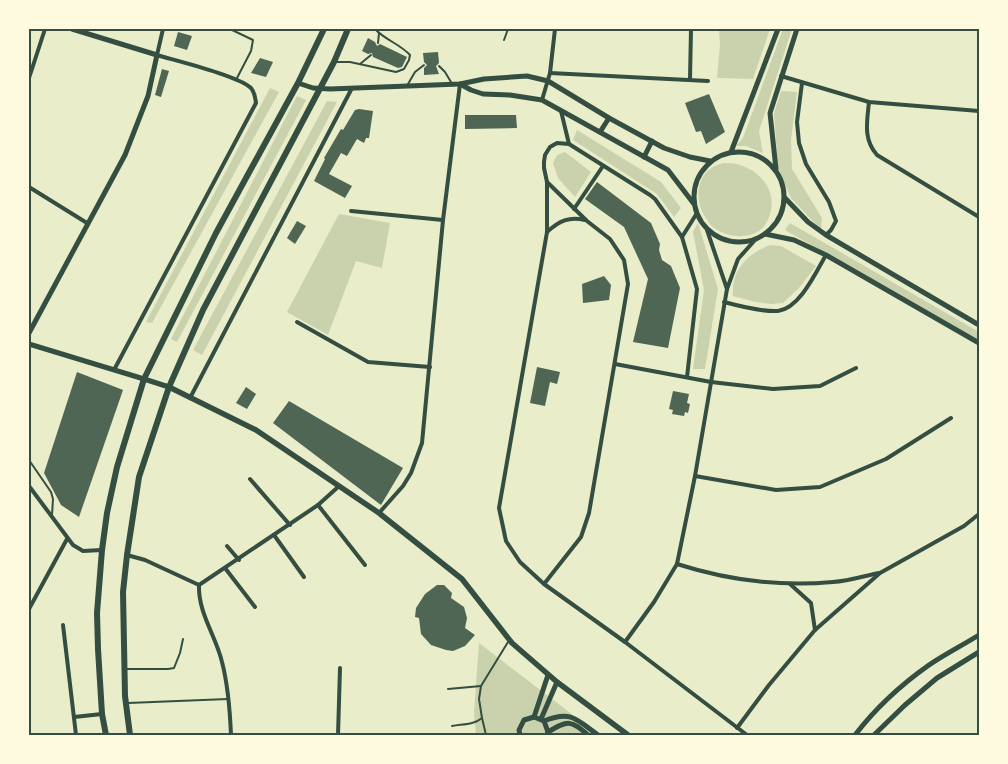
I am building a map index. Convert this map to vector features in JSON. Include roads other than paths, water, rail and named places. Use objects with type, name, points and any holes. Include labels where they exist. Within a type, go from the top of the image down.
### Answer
[{"type":"main road","points":[[106,735],[102,714],[97,613],[102,550],[107,513],[117,467],[144,379],[216,233],[298,83],[324,29]]},
{"type":"main road","points":[[130,735],[124,669],[123,592],[126,555],[139,477],[169,387],[203,310],[334,62],[348,29]]},
{"type":"main road","points":[[144,379],[169,387],[256,430],[379,514],[462,579],[510,640],[557,682],[628,735]]},
{"type":"street","points":[[29,78],[45,29]]},
{"type":"street","points":[[72,29],[237,80],[252,90],[256,103],[114,370]]},
{"type":"street","points":[[29,333],[125,155],[148,96],[162,29]]},
{"type":"street","points":[[542,100],[550,73],[555,29]]},
{"type":"street","points":[[690,79],[691,29]]},
{"type":"street","points":[[731,152],[778,29]]},
{"type":"street","points":[[776,169],[770,114],[797,29]]},
{"type":"street","points":[[550,73],[708,81]]},
{"type":"street","points":[[298,83],[330,90],[460,84],[484,78],[527,76],[548,81],[608,118],[665,148],[710,162]]},
{"type":"street","points":[[781,76],[869,102],[979,111]]},
{"type":"street","points":[[802,82],[797,122],[799,143],[806,164],[829,202],[836,221],[826,236]]},
{"type":"street","points":[[460,84],[483,94],[510,95],[542,100],[668,170],[694,205],[707,230],[727,289]]},
{"type":"street","points":[[379,514],[403,486],[422,443],[444,220],[460,84]]},
{"type":"street","points":[[190,398],[352,88]]},
{"type":"street","points":[[869,102],[866,132],[868,141],[877,155],[979,217]]},
{"type":"street","points":[[561,111],[569,144]]},
{"type":"street","points":[[600,132],[608,118]]},
{"type":"street","points":[[644,157],[652,141]]},
{"type":"street","points":[[687,377],[697,290],[682,237],[655,200],[569,144],[556,143],[550,147],[545,155],[547,232],[499,508],[506,541],[520,562],[544,584],[747,735]]},
{"type":"street","points":[[624,642],[654,602],[677,564],[727,289],[738,260],[755,240],[765,234],[775,224],[782,212],[785,198],[783,183],[776,169],[765,158],[751,152],[731,152],[718,156],[710,162],[697,179],[694,191],[694,205]]},
{"type":"street","points":[[574,209],[603,166]]},
{"type":"street","points":[[544,584],[581,536],[589,513],[628,284],[624,260],[610,239],[587,221],[547,182]]},
{"type":"street","points":[[29,187],[87,223]]},
{"type":"street","points":[[785,198],[808,222],[826,236],[979,325]]},
{"type":"street","points":[[351,210],[444,220]]},
{"type":"street","points":[[682,237],[697,213]]},
{"type":"street","points":[[547,232],[556,224],[574,217],[587,221]]},
{"type":"street","points":[[707,230],[722,239],[738,243],[755,240]]},
{"type":"street","points":[[765,234],[794,240],[826,255],[979,343]]},
{"type":"street","points":[[724,302],[779,311],[790,306],[800,297],[826,255]]},
{"type":"street","points":[[297,322],[368,362],[430,366]]},
{"type":"street","points":[[29,344],[144,379]]},
{"type":"street","points":[[615,364],[711,382],[773,389],[820,386],[856,368]]},
{"type":"street","points":[[694,476],[776,490],[820,487],[886,459],[951,418]]},
{"type":"street","points":[[250,479],[290,524]]},
{"type":"street","points":[[29,486],[67,539],[77,549],[83,551],[102,550]]},
{"type":"street","points":[[199,585],[239,560],[318,505],[338,486]]},
{"type":"street","points":[[318,505],[365,565]]},
{"type":"street","points":[[737,728],[769,685],[815,630],[880,573],[964,526],[979,514]]},
{"type":"street","points":[[274,536],[304,577]]},
{"type":"street","points":[[29,609],[67,539]]},
{"type":"street","points":[[227,546],[239,560]]},
{"type":"street","points":[[126,555],[145,560],[199,585]]},
{"type":"street","points":[[677,564],[707,573],[751,581],[790,584],[835,582],[880,573]]},
{"type":"street","points":[[225,568],[255,607]]},
{"type":"street","points":[[790,584],[811,603],[815,630]]},
{"type":"street","points":[[199,585],[198,595],[201,605],[222,661],[231,735]]},
{"type":"street","points":[[64,625],[76,735]]},
{"type":"street","points":[[856,735],[864,724],[893,695],[928,666],[979,635]]},
{"type":"street","points":[[874,735],[937,678],[979,652]]},
{"type":"street","points":[[338,735],[340,668]]},
{"type":"street","points":[[534,717],[548,674]]},
{"type":"street","points":[[557,682],[542,720],[547,733],[564,722],[577,726],[588,735]]},
{"type":"street","points":[[74,717],[102,714]]},
{"type":"street","points":[[520,735],[519,730],[524,720],[534,717],[542,720],[557,716],[572,716],[598,735]]},
{"type":"lane","points":[[230,29],[253,40],[251,50],[237,80]]},
{"type":"lane","points":[[334,62],[360,64],[396,72],[404,69],[410,57],[408,52],[375,29]]},
{"type":"lane","points":[[504,40],[508,29]]},
{"type":"lane","points":[[378,43],[379,33]]},
{"type":"lane","points":[[360,64],[371,56]]},
{"type":"lane","points":[[407,86],[415,72],[424,65]]},
{"type":"lane","points":[[439,66],[452,84]]},
{"type":"lane","points":[[29,460],[43,479],[53,499],[52,519]]},
{"type":"lane","points":[[124,669],[174,668],[184,639]]},
{"type":"lane","points":[[486,735],[479,699],[481,686],[510,640]]},
{"type":"lane","points":[[448,690],[481,686]]},
{"type":"lane","points":[[126,703],[228,699]]},
{"type":"lane","points":[[452,726],[478,721],[482,718]]}]
